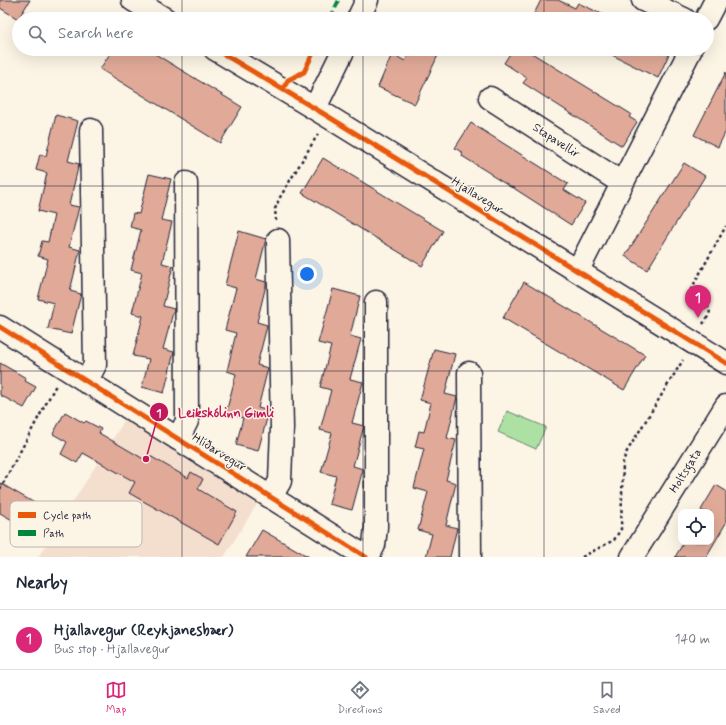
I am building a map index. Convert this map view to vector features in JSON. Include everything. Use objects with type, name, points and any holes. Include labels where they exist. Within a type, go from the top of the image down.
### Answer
[{"type":"street","points":[[133,0],[153,12]]},
{"type":"street","points":[[361,12],[367,0]]},
{"type":"street","points":[[643,0],[669,12]]},
{"type":"street","points":[[710,12],[716,0]]},
{"type":"street","name":"Hjallavegur","points":[[227,56],[726,362]]},
{"type":"street","points":[[322,113],[342,56]]},
{"type":"street","points":[[578,270],[687,56]]},
{"type":"street","name":"Stapavellir","points":[[490,98],[622,183]]},
{"type":"street","points":[[86,382],[95,365],[91,130]]},
{"type":"street","name":"Hlíðarvegur","points":[[178,439],[187,421],[186,183]]},
{"type":"street","points":[[271,497],[280,481],[281,466],[282,428],[278,240]]},
{"type":"street","name":"Hlíðarvegur","points":[[0,327],[367,557],[374,545],[376,527],[376,302]]},
{"type":"street","points":[[469,373],[470,557]]},
{"type":"street","name":"Holtsgata","points":[[632,557],[726,406]]},
{"type":"path","points":[[278,240],[275,209],[322,113]]},
{"type":"path","points":[[582,557],[614,540],[621,529],[623,462],[626,453],[710,311],[708,307],[690,298],[689,293],[726,226]]},
{"type":"path","points":[[0,489],[65,368]]},
{"type":"shaded area","points":[[126,418],[259,501],[224,557],[38,557],[44,547],[142,547],[142,501],[73,501]]},
{"type":"green space","points":[[507,411],[546,427],[536,449],[498,432]]},
{"type":"building","points":[[0,0],[30,0],[22,12],[12,12],[12,15],[0,8]]},
{"type":"building","points":[[541,0],[558,0],[575,8],[578,3],[598,12],[535,12]]},
{"type":"building","points":[[108,56],[158,56],[242,107],[220,143],[100,69]]},
{"type":"building","points":[[391,56],[396,56],[405,61],[408,56],[438,56],[415,104],[378,87]]},
{"type":"building","points":[[508,56],[536,56],[631,114],[629,117],[637,122],[622,146],[523,83],[527,78],[504,63]]},
{"type":"building","points":[[614,56],[668,56],[658,78]]},
{"type":"building","points":[[726,72],[726,131],[718,147],[694,135]]},
{"type":"building","points":[[56,115],[78,121],[68,161],[79,164],[69,205],[79,207],[69,247],[80,250],[70,291],[81,294],[71,334],[48,329],[54,303],[38,299],[48,259],[38,256],[42,241],[48,242],[54,215],[38,211],[47,173],[36,170],[40,154],[46,156]]},
{"type":"building","points":[[471,123],[568,184],[564,190],[585,203],[571,225],[462,156],[463,153],[455,148]]},
{"type":"building","points":[[323,158],[443,231],[422,266],[302,193]]},
{"type":"building","points":[[684,163],[705,176],[647,270],[625,256]]},
{"type":"building","points":[[149,174],[171,179],[161,220],[172,222],[162,263],[173,266],[163,306],[174,309],[163,349],[174,352],[164,393],[142,387],[149,359],[133,356],[143,316],[132,313],[142,273],[131,270],[141,230],[130,227],[133,213],[139,214]]},
{"type":"building","points":[[239,231],[266,239],[256,279],[266,282],[257,322],[267,326],[257,365],[268,368],[258,408],[269,411],[258,451],[236,445],[243,418],[226,413],[236,374],[227,371],[236,333],[225,330],[236,288],[225,285]]},
{"type":"building","points":[[524,282],[645,355],[624,390],[503,318]]},
{"type":"building","points":[[333,289],[360,296],[350,336],[361,339],[350,379],[363,382],[352,423],[364,426],[353,466],[363,469],[352,510],[329,504],[336,476],[321,472],[332,433],[320,430],[331,390],[320,387],[331,346],[318,343]]},
{"type":"building","points":[[434,349],[455,354],[445,394],[457,397],[447,438],[456,440],[446,480],[456,483],[446,525],[457,528],[450,557],[426,557],[432,534],[418,530],[428,492],[414,488],[424,449],[415,447],[419,431],[424,432],[431,403],[420,400]]},
{"type":"building","points":[[0,363],[26,378],[25,381],[36,387],[24,408],[0,395]]},
{"type":"building","points":[[65,412],[84,423],[86,421],[101,429],[99,433],[147,461],[150,456],[188,478],[191,472],[203,479],[198,489],[237,512],[219,544],[129,493],[135,482],[83,453],[77,463],[61,454],[67,442],[53,434]]},
{"type":"building","points":[[0,483],[31,501],[10,501],[10,519],[0,513]]},
{"type":"building","points":[[716,485],[726,491],[726,523],[714,543],[714,509],[702,509]]},
{"type":"building","points":[[262,530],[309,557],[246,557]]},
{"type":"building","points":[[682,545],[713,545],[706,557],[675,557]]},
{"type":"marked path","points":[[333,12],[339,0]]},
{"type":"cycle path","points":[[227,56],[329,117],[726,363]]},
{"type":"cycle path","points":[[283,89],[288,80],[304,72],[312,56]]},
{"type":"cycle path","points":[[0,327],[366,557]]},
{"type":"place","name":"Hjallavegur (Reykjanesbær)","points":[[698,318]]},
{"type":"place","name":"Leikskólinn Gimli","points":[[146,459]]}]
